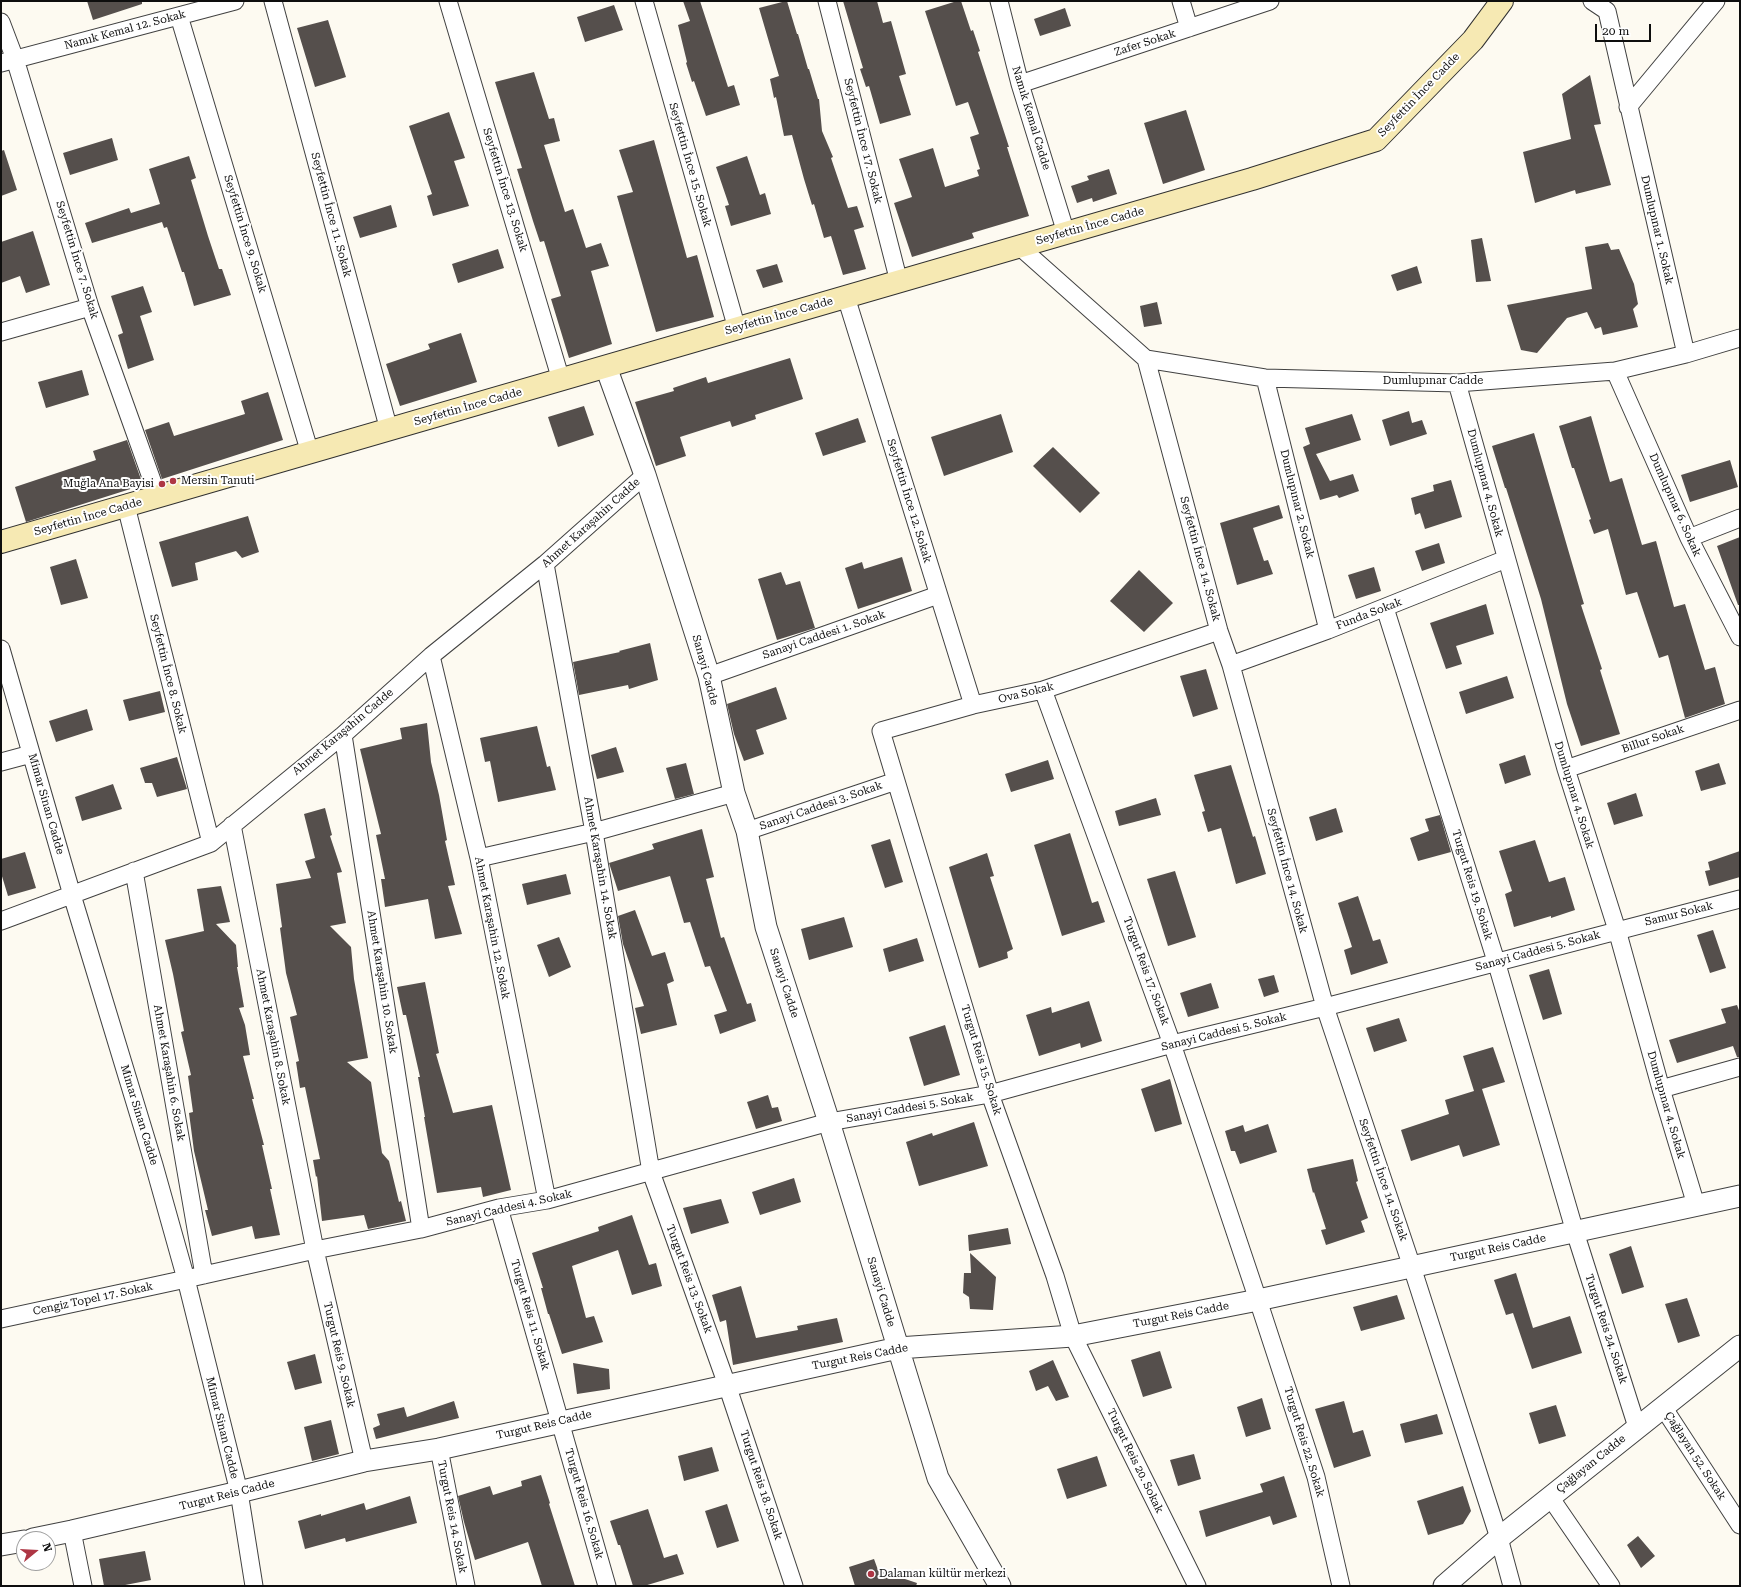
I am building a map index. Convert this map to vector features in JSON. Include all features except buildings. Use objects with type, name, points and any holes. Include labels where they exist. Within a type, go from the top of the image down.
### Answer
[{"type":"main road","name":"Seyfettin İnce Cadde","points":[[1,542],[1020,247],[1252,179],[1376,140],[1473,40],[1502,1]]},
{"type":"street","name":"Namık Kemal 12. Sokak","points":[[8,61],[235,1]]},
{"type":"street","name":"Seyfettin İnce 11. Sokak","points":[[273,1],[390,430]]},
{"type":"street","name":"Seyfettin İnce 13. Sokak","points":[[448,1],[561,380]]},
{"type":"street","name":"Seyfettin İnce 15. Sokak","points":[[644,1],[737,329]]},
{"type":"street","name":"Seyfettin İnce 17. Sokak","points":[[827,1],[899,282]]},
{"type":"street","name":"Namık Kemal Cadde","points":[[998,1],[1020,84],[1066,233]]},
{"type":"street","points":[[1181,1],[1188,28]]},
{"type":"street","name":"Zafer Sokak","points":[[1020,84],[1270,1]]},
{"type":"street","name":"Dumlupınar 1. Sokak","points":[[1592,1],[1607,11],[1686,354]]},
{"type":"street","points":[[1628,107],[1716,1]]},
{"type":"street","name":"Seyfettin İnce 9. Sokak","points":[[179,16],[310,452]]},
{"type":"street","name":"Seyfettin İnce 7. Sokak","points":[[1,22],[8,61],[90,307],[158,497]]},
{"type":"street","points":[[1020,247],[1146,359]]},
{"type":"street","name":"Seyfettin İnce 12. Sokak","points":[[846,297],[973,705]]},
{"type":"street","points":[[1,332],[90,307]]},
{"type":"street","name":"Dumlupınar Cadde","points":[[1146,359],[1265,378],[1458,383],[1615,370],[1686,354],[1740,338]]},
{"type":"street","name":"Seyfettin İnce 14. Sokak","points":[[1146,359],[1219,631],[1230,665],[1325,1007],[1412,1267],[1499,1538],[1512,1586]]},
{"type":"street","name":"Sanayi Cadde","points":[[606,367],[645,475],[709,676],[734,793],[747,831],[766,927],[829,1122],[938,1478],[1000,1586]]},
{"type":"street","name":"Dumlupınar 6. Sokak","points":[[1615,370],[1689,538],[1740,637]]},
{"type":"street","name":"Dumlupınar 2. Sokak","points":[[1265,378],[1328,630]]},
{"type":"street","name":"Dumlupınar 4. Sokak","points":[[1458,383],[1566,769],[1617,930],[1661,1090],[1696,1205]]},
{"type":"street","name":"Ahmet Karaşahin Cadde","points":[[1,921],[210,842],[343,735],[431,656],[545,564],[645,475]]},
{"type":"street","name":"Seyfettin İnce 8. Sokak","points":[[126,506],[210,842]]},
{"type":"street","points":[[1689,538],[1740,518]]},
{"type":"street","name":"Funda Sokak","points":[[1230,665],[1328,630],[1506,559]]},
{"type":"street","name":"Ahmet Karaşahin 14. Sokak","points":[[545,564],[594,832],[651,1172]]},
{"type":"street","name":"Sanayi Caddesi 1. Sokak","points":[[709,676],[938,595]]},
{"type":"street","name":"Turgut Reis 19. Sokak","points":[[1385,608],[1496,961],[1575,1232]]},
{"type":"street","name":"Ova Sokak","points":[[896,781],[881,731],[973,705],[1042,690],[1219,631]]},
{"type":"street","name":"Mimar Sinan Cadde","points":[[1,649],[72,895],[154,1165],[186,1279],[239,1492],[254,1586]]},
{"type":"street","name":"Ahmet Karaşahin 12. Sokak","points":[[431,656],[479,858],[547,1200]]},
{"type":"street","name":"Turgut Reis 17. Sokak","points":[[1042,690],[1172,1044],[1258,1300]]},
{"type":"street","name":"Billur Sokak","points":[[1566,769],[1740,710]]},
{"type":"street","name":"Ahmet Karaşahin 10. Sokak","points":[[343,735],[422,1229]]},
{"type":"street","points":[[1,762],[31,754]]},
{"type":"street","name":"Sanayi Caddesi 3. Sokak","points":[[747,831],[896,781]]},
{"type":"street","name":"Turgut Reis 15. Sokak","points":[[896,781],[990,1094],[1055,1276],[1073,1336]]},
{"type":"street","points":[[479,858],[594,832],[734,793]]},
{"type":"street","name":"Ahmet Karaşahin 8. Sokak","points":[[232,825],[314,1250]]},
{"type":"street","name":"Ahmet Karaşahin 6. Sokak","points":[[134,872],[204,1275]]},
{"type":"street","name":"Samur Sokak","points":[[1617,930],[1740,899]]},
{"type":"street","name":"Sanayi Caddesi 5. Sokak","points":[[829,1122],[990,1094],[1172,1044],[1325,1007],[1617,930]]},
{"type":"street","points":[[1661,1090],[1740,1067]]},
{"type":"street","name":"Sanayi Caddesi 4. Sokak","points":[[186,1279],[314,1250],[422,1229],[500,1208],[547,1200],[829,1122]]},
{"type":"street","name":"Turgut Reis 13. Sokak","points":[[651,1172],[727,1385]]},
{"type":"street","name":"Turgut Reis Cadde","points":[[56,1534],[239,1492],[364,1460],[439,1448],[898,1348],[1073,1336],[1258,1300],[1740,1196]]},
{"type":"street","name":"Turgut Reis 11. Sokak","points":[[500,1208],[560,1421]]},
{"type":"street","name":"Turgut Reis 24. Sokak","points":[[1575,1232],[1637,1427]]},
{"type":"street","name":"Turgut Reis 9. Sokak","points":[[314,1250],[364,1460]]},
{"type":"street","name":"Cengiz Topel 17. Sokak","points":[[1,1319],[186,1279]]},
{"type":"street","name":"Turgut Reis 22. Sokak","points":[[1258,1300],[1316,1476],[1341,1586]]},
{"type":"street","name":"Turgut Reis 20. Sokak","points":[[1073,1336],[1197,1586]]},
{"type":"street","name":"Çağlayan Cadde","points":[[1444,1586],[1499,1538],[1740,1346]]},
{"type":"street","name":"Turgut Reis 18. Sokak","points":[[727,1385],[794,1586]]},
{"type":"street","name":"Çağlayan 52. Sokak","points":[[1663,1407],[1739,1523]]},
{"type":"street","name":"Turgut Reis 16. Sokak","points":[[560,1421],[607,1586]]},
{"type":"street","name":"Turgut Reis 14. Sokak","points":[[439,1448],[466,1586]]},
{"type":"street","points":[[1550,1497],[1610,1586]]},
{"type":"street","points":[[72,1531],[83,1586]]},
{"type":"street","points":[[1,1545],[16,1542]]},
{"type":"place","name":"Mersin Tanuti","points":[[173,481]]},
{"type":"place","name":"Muğla Ana Bayisi","points":[[162,484]]},
{"type":"place","name":"Dalaman kültür merkezi","points":[[871,1574]]}]
